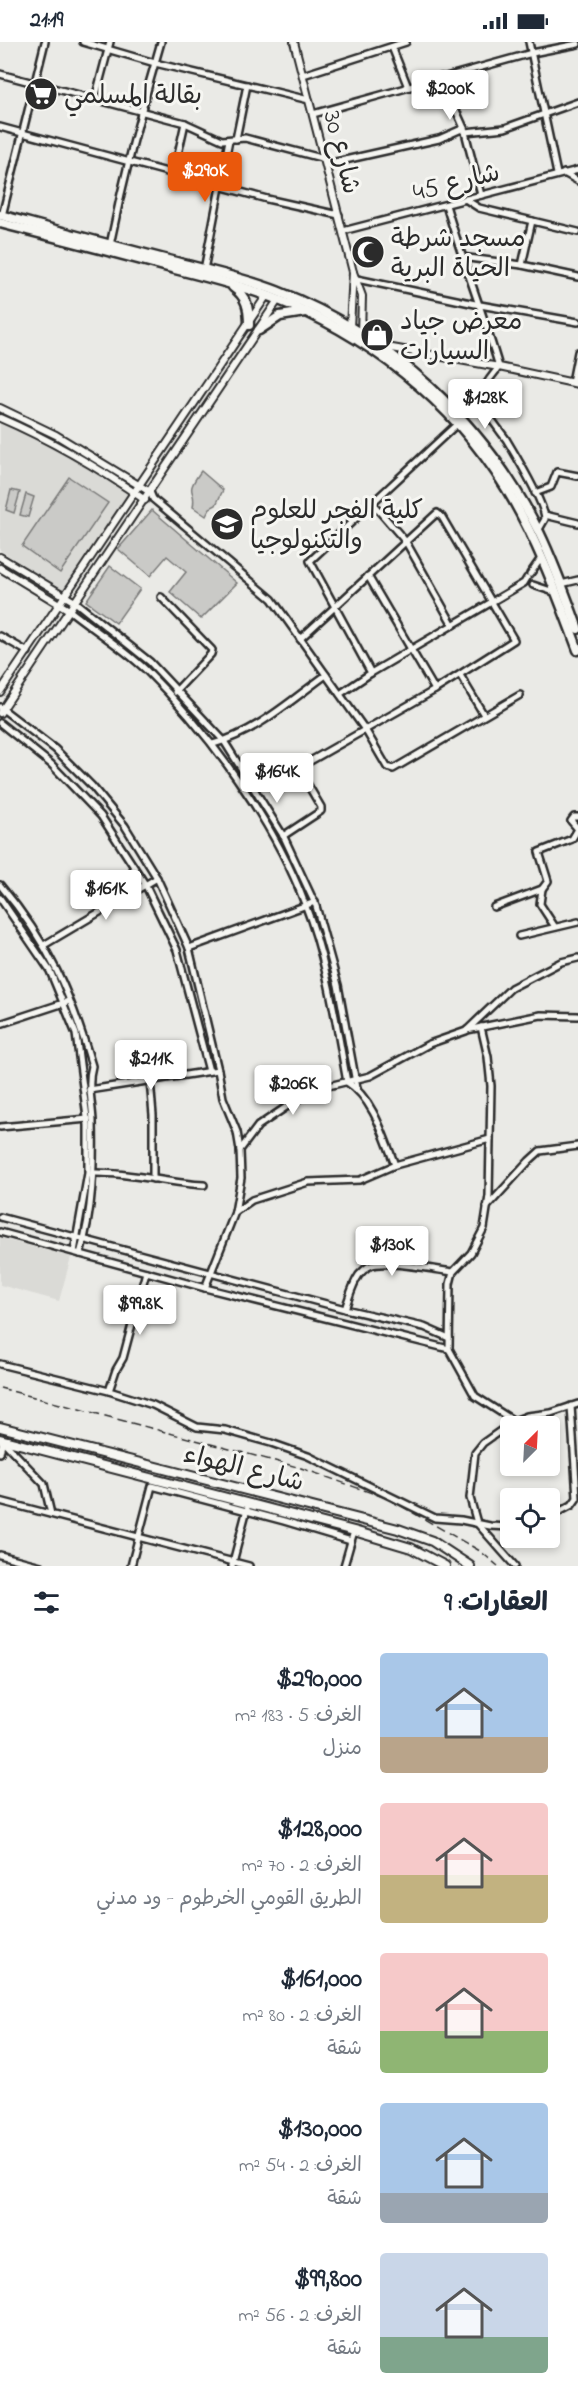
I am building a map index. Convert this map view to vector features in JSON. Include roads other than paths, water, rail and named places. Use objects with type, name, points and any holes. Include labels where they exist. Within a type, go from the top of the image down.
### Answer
[{"type":"highway","points":[[1,218],[275,290],[350,327],[380,346],[422,379],[463,420],[490,452],[538,531],[578,628]]},
{"type":"highway","points":[[1,218],[267,295],[306,312],[377,353],[417,385],[457,424],[484,456],[505,487],[542,557],[578,650]]},
{"type":"highway","points":[[227,283],[239,291],[247,302],[249,325]]},
{"type":"highway","points":[[259,330],[280,316],[306,312]]},
{"type":"main road","name":"شارع الهواء","points":[[0,1427],[398,1529],[432,1541],[470,1566]]},
{"type":"main road","name":"شارع الهواء","points":[[2,1440],[247,1507],[354,1531],[411,1548],[446,1566]]},
{"type":"street","points":[[1,218],[45,42]]},
{"type":"street","points":[[83,42],[154,63],[309,100]]},
{"type":"street","points":[[95,99],[110,42]]},
{"type":"street","points":[[110,245],[123,181],[161,42]]},
{"type":"street","name":"شارع 30","points":[[294,42],[353,272],[362,296],[361,334]]},
{"type":"street","points":[[303,75],[406,42]]},
{"type":"street","points":[[529,42],[560,174],[578,181]]},
{"type":"street","points":[[313,114],[441,76],[531,53],[578,44]]},
{"type":"street","points":[[392,47],[408,87]]},
{"type":"street","points":[[0,74],[185,123],[216,138],[229,140],[245,138],[326,162],[429,141],[465,130],[505,128],[544,112],[578,102]]},
{"type":"street","points":[[441,76],[465,130],[481,195]]},
{"type":"street","points":[[236,139],[247,85]]},
{"type":"street","points":[[174,172],[185,123]]},
{"type":"street","points":[[0,127],[174,172],[267,199],[339,215]]},
{"type":"street","points":[[204,270],[229,140]]},
{"type":"street","name":"شارع 45","points":[[343,231],[578,170]]},
{"type":"street","points":[[465,199],[479,208],[578,232]]},
{"type":"street","points":[[446,205],[461,257],[480,305],[499,367]]},
{"type":"street","points":[[522,265],[532,221]]},
{"type":"street","points":[[461,257],[522,265],[578,277]]},
{"type":"street","name":"شارع 30","points":[[350,327],[353,272]]},
{"type":"street","points":[[357,279],[480,305],[578,322]]},
{"type":"street","points":[[0,692],[141,486],[267,295]]},
{"type":"street","points":[[205,1288],[235,1212],[241,1178],[240,1150],[237,1132],[223,1098],[189,948],[157,878],[125,826],[92,786],[55,749],[1,710],[278,300]]},
{"type":"street","points":[[380,346],[575,383],[578,352]]},
{"type":"street","points":[[499,367],[484,389],[482,397],[488,412],[516,456],[545,515],[544,522],[538,531]]},
{"type":"street","points":[[0,408],[56,435],[150,492],[153,499],[272,599],[366,731],[387,767],[393,769],[520,695]]},
{"type":"street","points":[[0,418],[33,432],[112,477],[145,500],[153,499]]},
{"type":"street","points":[[371,673],[310,561],[457,424]]},
{"type":"street","points":[[112,477],[117,471]]},
{"type":"street","points":[[534,493],[551,487],[558,472],[578,476]]},
{"type":"street","points":[[373,504],[406,542],[453,625]]},
{"type":"street","points":[[283,836],[321,812],[321,807],[298,768],[366,731],[514,640],[493,601],[442,517],[437,513],[300,639]]},
{"type":"street","points":[[545,515],[578,523]]},
{"type":"street","points":[[111,529],[121,535]]},
{"type":"street","points":[[0,557],[75,602],[150,662],[224,741],[283,836],[315,902],[338,985],[357,1088],[377,1120],[395,1165]]},
{"type":"street","points":[[340,694],[371,673],[529,581],[542,557]]},
{"type":"street","points":[[0,568],[69,610],[144,668],[213,744],[274,839],[306,905],[328,985],[347,1082],[357,1088]]},
{"type":"street","points":[[368,576],[435,690]]},
{"type":"street","points":[[561,584],[578,580]]},
{"type":"street","points":[[529,581],[557,593]]},
{"type":"street","points":[[161,597],[212,649],[211,654],[171,697]]},
{"type":"street","points":[[0,636],[28,652]]},
{"type":"street","points":[[213,744],[247,731],[270,717],[326,675]]},
{"type":"street","points":[[460,675],[484,715]]},
{"type":"street","points":[[0,723],[51,764],[101,816],[145,884],[177,950],[207,1056],[209,1071]]},
{"type":"street","points":[[555,927],[540,904],[542,890],[548,881],[539,852],[572,839],[578,829],[571,821],[574,816],[578,817]]},
{"type":"street","points":[[44,945],[157,878]]},
{"type":"street","points":[[0,885],[44,945],[71,1000],[92,1066],[87,1090]]},
{"type":"street","points":[[494,906],[542,890]]},
{"type":"street","points":[[0,898],[50,971],[75,1034],[87,1090],[91,1173],[82,1239],[77,1253]]},
{"type":"street","points":[[189,948],[315,902]]},
{"type":"street","points":[[519,936],[578,922]]},
{"type":"street","points":[[466,1031],[511,988],[561,962],[578,958]]},
{"type":"street","points":[[328,985],[338,985]]},
{"type":"street","points":[[0,1024],[71,1000]]},
{"type":"street","points":[[240,1150],[258,1126],[298,1099],[320,1088],[370,1076],[429,1044],[466,1031],[541,1015],[578,1016]]},
{"type":"street","points":[[482,1027],[491,1086],[487,1207],[484,1228],[480,1236],[471,1253],[453,1272],[448,1306],[449,1349],[475,1396],[506,1416]]},
{"type":"street","points":[[87,1090],[218,1070]]},
{"type":"street","points":[[150,1080],[153,1179]]},
{"type":"street","points":[[0,1128],[90,1119]]},
{"type":"street","points":[[235,1212],[252,1200],[308,1182],[360,1180],[395,1165],[490,1139]]},
{"type":"street","points":[[487,1207],[540,1151],[578,1146]]},
{"type":"street","points":[[91,1173],[110,1173],[179,1184],[204,1185]]},
{"type":"street","points":[[0,1217],[345,1309],[424,1327],[449,1338]]},
{"type":"street","points":[[0,1232],[205,1288],[449,1349]]},
{"type":"street","points":[[345,1309],[354,1283],[370,1266],[378,1264],[406,1266],[453,1272]]},
{"type":"street","points":[[109,1391],[123,1358],[146,1272]]},
{"type":"street","points":[[321,1318],[326,1304]]},
{"type":"street","points":[[0,1364],[109,1391],[153,1405],[197,1427],[242,1434],[308,1456],[435,1518],[500,1526]]},
{"type":"street","points":[[527,1416],[551,1413],[578,1404]]},
{"type":"street","points":[[560,1511],[572,1505],[578,1498],[571,1406]]},
{"type":"street","points":[[500,1431],[483,1443],[475,1453],[470,1498],[477,1523],[515,1566]]},
{"type":"street","points":[[0,1453],[2,1440]]},
{"type":"street","points":[[2,1440],[44,1484],[51,1514]]},
{"type":"street","points":[[131,1566],[152,1486],[247,1507],[351,1541]]},
{"type":"street","points":[[0,1501],[233,1564],[249,1566]]},
{"type":"street","points":[[233,1564],[247,1507]]},
{"type":"street","points":[[344,1566],[354,1531]]},
{"type":"street","points":[[0,1555],[41,1566]]},
{"type":"railway","points":[[0,1388],[301,1468],[389,1499],[480,1551],[498,1566]]},
{"type":"place","name":"بقالة المسلمي","points":[[41,94]]},
{"type":"place","name":"مسجد شرطة الحياة البرية","points":[[368,252]]},
{"type":"place","name":"معرض جياد السيارات","points":[[377,335]]},
{"type":"place","name":"كلية الفجر للعلوم والتكنولوجيا","points":[[227,524]]}]
